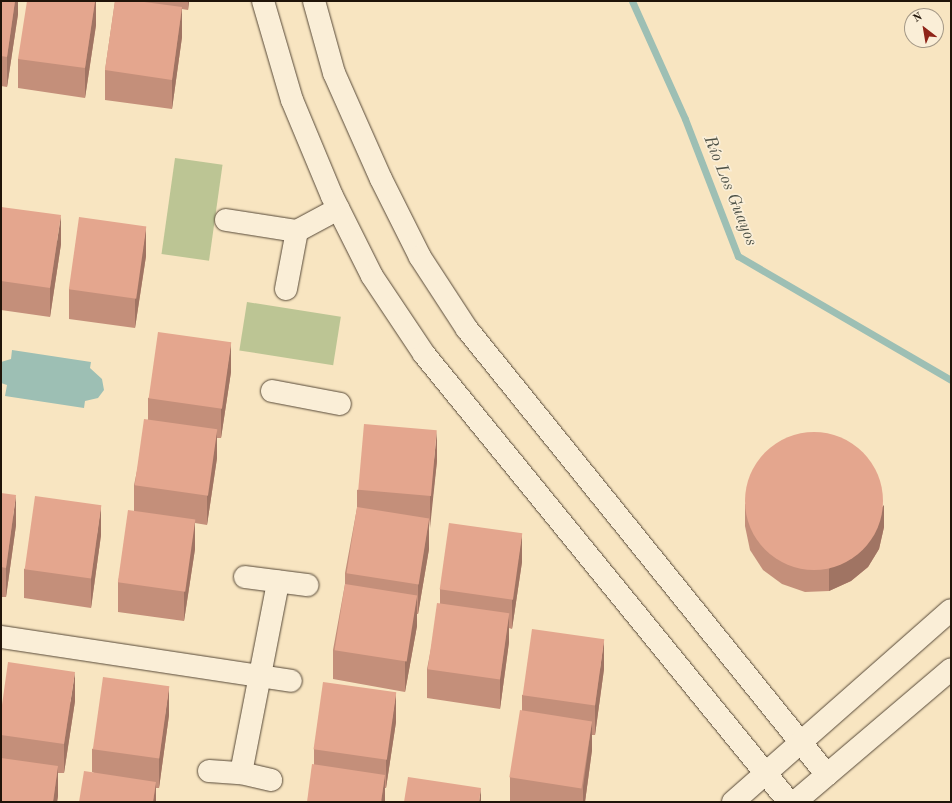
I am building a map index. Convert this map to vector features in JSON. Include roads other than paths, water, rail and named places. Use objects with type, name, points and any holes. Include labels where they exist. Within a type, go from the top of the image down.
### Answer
[{"type":"street","points":[[264,1],[292,100],[338,209],[372,276],[424,354],[789,802]]},
{"type":"street","points":[[314,1],[334,73],[381,179],[420,257],[466,329],[799,743],[827,775]]},
{"type":"street","points":[[226,220],[297,231],[338,209]]},
{"type":"street","points":[[286,289],[297,231]]},
{"type":"street","points":[[272,391],[340,404]]},
{"type":"street","points":[[245,577],[308,585]]},
{"type":"street","points":[[241,773],[261,677],[278,582]]},
{"type":"street","points":[[732,802],[951,610]]},
{"type":"street","points":[[1,637],[291,681]]},
{"type":"street","points":[[795,802],[951,669]]},
{"type":"street","points":[[209,771],[241,773],[271,780]]},
{"type":"water","points":[[12,350],[91,362],[90,368],[102,379],[104,390],[98,398],[85,401],[84,408],[5,396],[7,385],[1,383],[1,362],[11,359]]},
{"type":"waterway","name":"Río Los Guayos","points":[[632,1],[685,119],[738,256],[951,380]]}]
